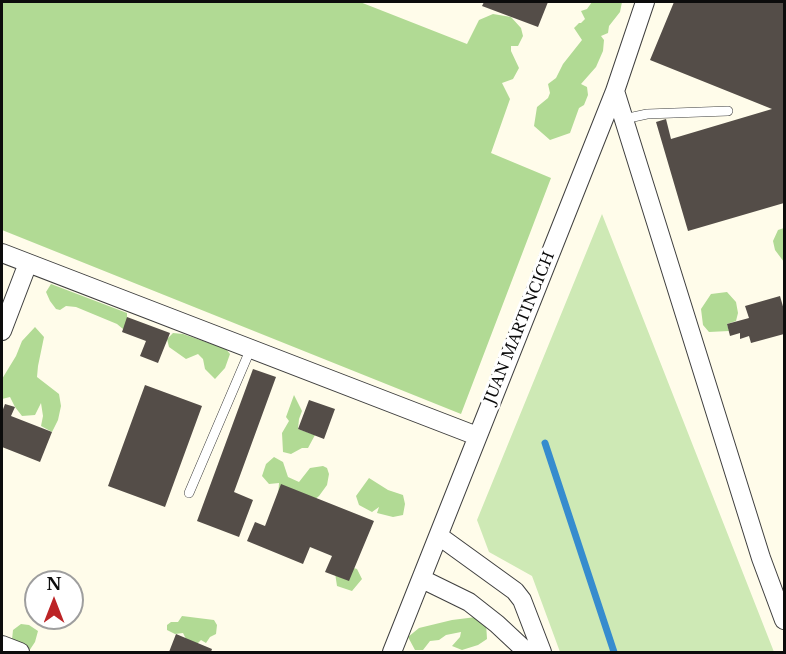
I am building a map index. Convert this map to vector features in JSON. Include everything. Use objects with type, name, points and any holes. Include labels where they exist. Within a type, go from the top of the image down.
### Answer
[{"type":"street","name":"JUAN MARTINCICH","points":[[392,652],[615,91],[645,2]]},
{"type":"street","points":[[615,91],[761,558],[784,620]]},
{"type":"street","points":[[2,253],[477,435]]},
{"type":"street","points":[[2,331],[28,263]]},
{"type":"street","points":[[439,536],[516,591],[522,600],[542,652]]},
{"type":"street","points":[[422,579],[469,602],[527,652]]},
{"type":"street","points":[[2,645],[20,652]]},
{"type":"lane","points":[[624,119],[647,114],[728,111]]},
{"type":"lane","points":[[189,493],[251,348]]},
{"type":"green space","points":[[2,2],[360,2],[467,44],[479,20],[493,14],[511,17],[521,28],[523,36],[518,46],[511,46],[519,68],[513,79],[502,83],[510,99],[491,153],[551,178],[461,414],[2,230]]},
{"type":"green space","points":[[592,2],[622,2],[620,12],[609,26],[608,33],[601,36],[604,40],[603,51],[596,67],[581,84],[587,87],[588,95],[584,105],[579,108],[570,133],[550,140],[534,126],[537,107],[548,98],[550,93],[548,84],[556,78],[563,64],[582,40],[574,28],[585,19],[581,11],[587,9]]},
{"type":"green space","points":[[602,214],[774,652],[560,652],[532,576],[489,552],[477,520]]},
{"type":"green space","points":[[784,228],[784,262],[775,250],[773,241],[778,230]]},
{"type":"green space","points":[[51,284],[127,313],[127,324],[123,329],[117,324],[76,307],[66,306],[60,310],[56,309],[46,292]]},
{"type":"green space","points":[[727,292],[736,302],[738,313],[736,321],[727,324],[729,331],[709,332],[703,325],[701,309],[711,294]]},
{"type":"green space","points":[[35,327],[44,337],[37,377],[59,394],[61,406],[52,432],[41,426],[43,416],[41,403],[35,415],[22,416],[10,397],[2,399],[2,379],[22,341]]},
{"type":"green space","points":[[173,333],[183,334],[226,349],[230,354],[225,368],[215,379],[205,369],[203,359],[198,354],[186,359],[169,347],[167,339]]},
{"type":"green space","points":[[294,395],[302,411],[298,429],[315,435],[308,448],[302,448],[291,454],[283,452],[282,433],[289,421],[286,417]]},
{"type":"green space","points":[[274,457],[283,462],[288,477],[299,482],[310,468],[323,466],[327,468],[329,474],[327,485],[309,504],[278,498],[279,483],[269,484],[262,476],[266,464]]},
{"type":"green space","points":[[369,478],[388,490],[403,495],[405,504],[403,515],[393,517],[377,513],[379,507],[372,512],[359,505],[356,496]]},
{"type":"green space","points":[[344,565],[357,569],[362,579],[352,591],[337,586],[335,573]]},
{"type":"green space","points":[[182,616],[214,620],[217,625],[216,634],[206,643],[201,640],[197,644],[186,639],[183,633],[175,634],[167,630],[167,625],[171,622],[178,622]]},
{"type":"green space","points":[[476,617],[486,623],[487,639],[478,645],[462,650],[452,646],[460,637],[461,632],[430,641],[423,650],[415,650],[408,637],[419,628]]},
{"type":"green space","points":[[21,624],[24,624],[24,630],[38,631],[29,651],[12,640],[13,630]]},
{"type":"building","points":[[484,2],[548,2],[538,27],[482,6]]},
{"type":"building","points":[[674,2],[784,2],[784,203],[688,231],[656,122],[666,119],[671,139],[772,109],[650,60]]},
{"type":"building","points":[[780,296],[784,310],[784,334],[751,343],[749,336],[740,339],[740,333],[730,336],[727,324],[749,318],[745,306]]},
{"type":"building","points":[[127,317],[170,333],[158,363],[140,356],[146,341],[122,332]]},
{"type":"building","points":[[253,369],[276,377],[234,492],[253,500],[239,537],[197,521]]},
{"type":"building","points":[[145,385],[202,406],[165,507],[108,486]]},
{"type":"building","points":[[309,400],[335,409],[324,439],[298,429]]},
{"type":"building","points":[[5,404],[15,407],[11,416],[52,432],[40,462],[2,447],[2,412]]},
{"type":"building","points":[[281,484],[374,521],[349,581],[325,572],[332,556],[310,547],[303,564],[247,541],[255,522],[265,526]]},
{"type":"building","points":[[176,634],[212,649],[211,652],[169,652]]},
{"type":"waterway","points":[[545,443],[614,652]]}]
